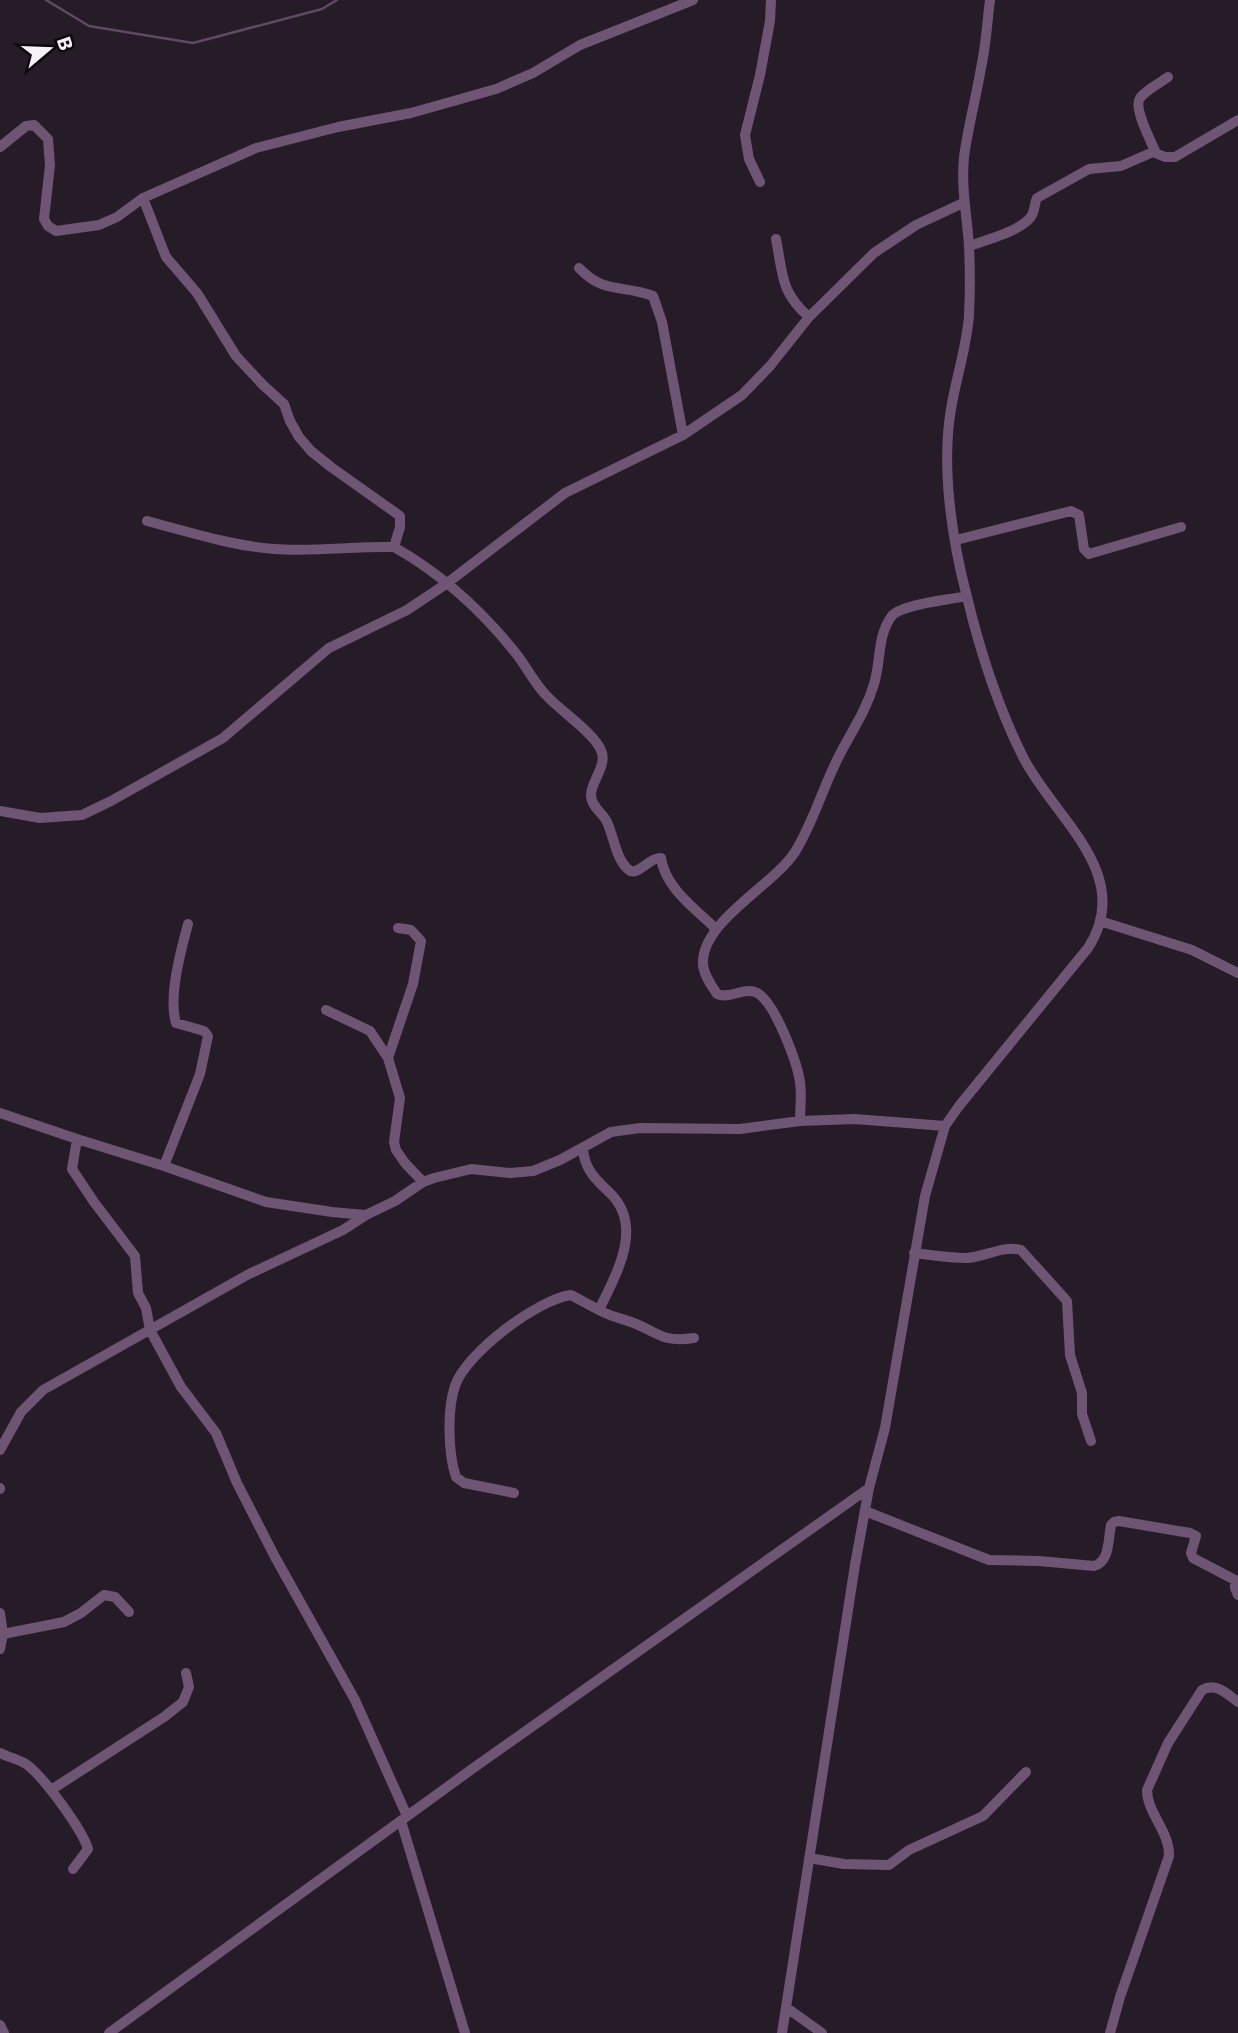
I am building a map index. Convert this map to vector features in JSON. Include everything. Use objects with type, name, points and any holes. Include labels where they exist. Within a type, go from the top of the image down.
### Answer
[{"type":"street","points":[[0,147],[26,126],[34,125],[48,139],[50,164],[44,219],[48,226],[56,231],[99,225],[122,214],[143,198],[256,148],[338,127],[411,113],[496,89],[533,73],[580,45],[693,0]]},
{"type":"street","points":[[760,182],[748,159],[745,135],[760,75],[771,0]]},
{"type":"street","points":[[782,2033],[839,1656],[869,1488],[885,1428],[925,1196],[945,1126],[966,1096],[1052,995],[1088,948],[1097,934],[1100,921],[1102,897],[1095,866],[1077,834],[1041,786],[1022,755],[1004,715],[966,596],[946,457],[950,411],[969,316],[969,246],[963,203],[964,157],[982,64],[990,0]]},
{"type":"street","points":[[1156,153],[1138,106],[1141,97],[1168,77]]},
{"type":"street","points":[[969,246],[996,237],[1026,222],[1033,214],[1037,198],[1083,172],[1094,168],[1121,166],[1150,153],[1168,158],[1181,155],[1238,120]]},
{"type":"street","points":[[143,198],[166,257],[197,293],[236,356],[285,404],[299,437],[331,467],[400,516],[394,547]]},
{"type":"street","points":[[0,811],[15,815],[60,818],[82,815],[111,802],[223,738],[329,648],[407,610],[446,584],[565,493],[683,435],[742,395],[770,366],[809,317],[874,253],[916,225],[963,203]]},
{"type":"street","points":[[776,239],[788,293],[794,304],[809,317]]},
{"type":"street","points":[[579,268],[591,280],[606,287],[653,296],[662,322],[683,435]]},
{"type":"street","points":[[956,540],[1071,510],[1079,515],[1084,549],[1089,554],[1181,527]]},
{"type":"street","points":[[147,521],[245,546],[318,551],[359,546],[394,547],[429,568],[480,613],[512,648],[545,694],[602,751],[601,766],[591,799],[607,820],[621,858],[629,870],[640,870],[654,859],[661,858],[667,877],[675,889],[716,929]]},
{"type":"street","points":[[800,1121],[800,1083],[791,1051],[775,1017],[758,993],[749,991],[726,996],[716,994],[703,965],[705,952],[716,929],[772,879],[795,852],[814,816],[836,762],[860,720],[874,683],[881,640],[892,615],[902,608],[966,596]]},
{"type":"street","points":[[1100,921],[1192,950],[1237,969]]},
{"type":"street","points":[[164,1166],[200,1074],[208,1036],[204,1031],[176,1023],[174,1015],[175,986],[188,924]]},
{"type":"street","points":[[388,1058],[412,984],[421,941],[411,930],[398,928]]},
{"type":"street","points":[[326,1010],[370,1031],[388,1058],[400,1098],[394,1142],[396,1150],[423,1182]]},
{"type":"street","points":[[0,1112],[266,1202],[366,1215]]},
{"type":"street","points":[[0,1450],[21,1412],[43,1390],[249,1274],[343,1230],[423,1182],[471,1169],[510,1173],[533,1171],[611,1132],[640,1128],[740,1129],[800,1121],[867,1119],[945,1126]]},
{"type":"street","points":[[77,1139],[72,1169],[135,1256],[138,1293],[146,1308],[150,1331],[181,1387],[216,1433],[237,1483],[275,1557],[355,1700],[404,1819],[465,2033]]},
{"type":"street","points":[[583,1148],[593,1177],[618,1204],[627,1231],[626,1245],[599,1310]]},
{"type":"street","points":[[914,1253],[963,1258],[1011,1248],[1021,1250],[1027,1256],[1067,1301],[1070,1354],[1082,1393],[1082,1414],[1090,1441]]},
{"type":"street","points":[[514,1493],[464,1483],[456,1477],[451,1441],[450,1415],[458,1379],[499,1333],[546,1303],[571,1295],[662,1338],[694,1338]]},
{"type":"street","points":[[109,2033],[869,1488]]},
{"type":"street","points":[[865,1511],[997,1562],[1101,1564],[1105,1559],[1111,1525],[1119,1521],[1190,1533],[1196,1536],[1191,1553],[1193,1558],[1236,1580],[1238,1595]]},
{"type":"street","points":[[3,1634],[64,1622],[104,1595],[115,1597],[130,1612]]},
{"type":"street","points":[[0,1613],[3,1634],[0,1649]]},
{"type":"street","points":[[51,1790],[183,1702],[189,1687],[186,1673]]},
{"type":"street","points":[[1110,2033],[1169,1856],[1167,1838],[1148,1798],[1147,1790],[1168,1742],[1202,1690],[1216,1687],[1238,1702]]},
{"type":"street","points":[[0,1753],[28,1766],[51,1790],[86,1844],[86,1854],[73,1869]]},
{"type":"street","points":[[809,1858],[844,1864],[889,1865],[909,1850],[980,1818],[1026,1772]]},
{"type":"street","points":[[787,2008],[822,2033]]},
{"type":"street","points":[[0,2025],[4,2033]]},
{"type":"waterway","points":[[46,0],[89,26],[193,43],[322,9],[337,0]]}]
